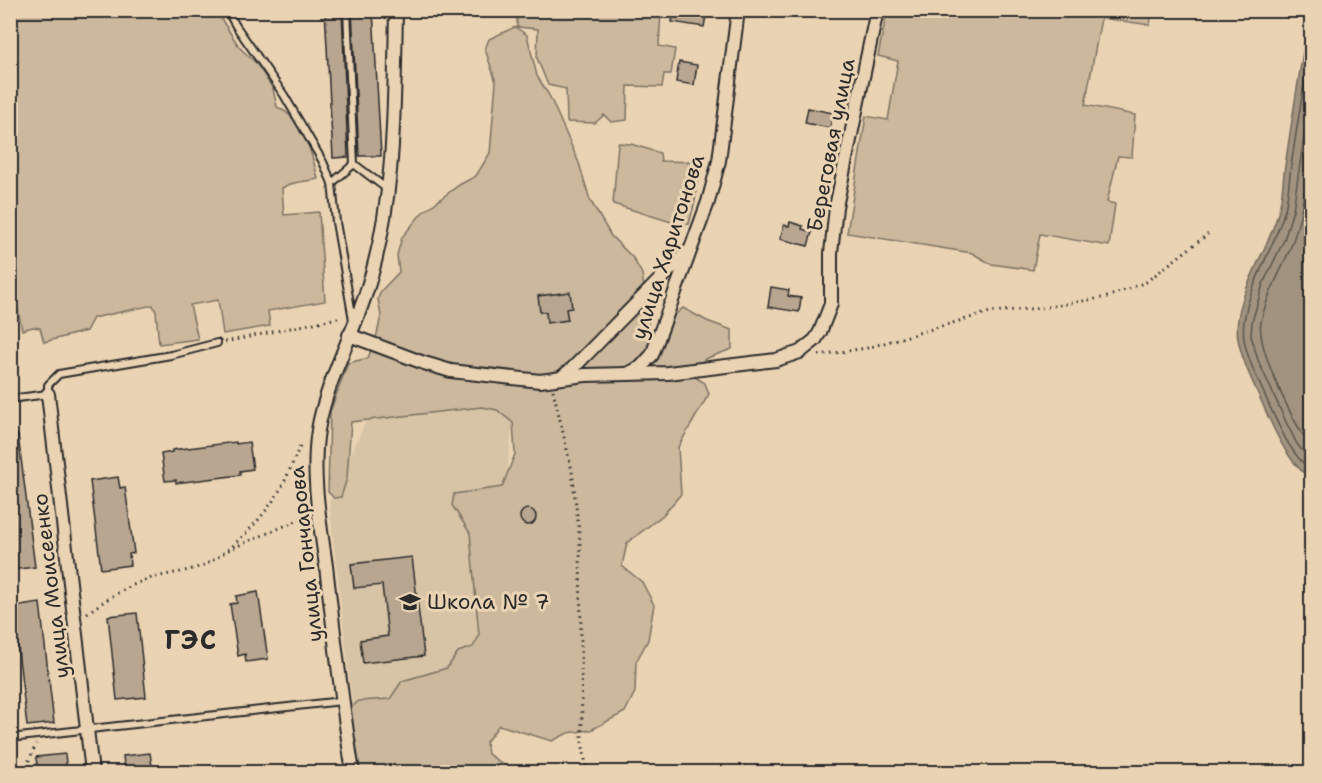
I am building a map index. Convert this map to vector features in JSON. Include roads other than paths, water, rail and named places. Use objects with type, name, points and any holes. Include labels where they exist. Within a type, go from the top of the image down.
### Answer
[{"type":"street","points":[[349,335],[353,319],[366,294],[388,189],[393,145],[396,10]]},
{"type":"street","name":"улица Харитонова","points":[[625,374],[641,367],[652,355],[708,202],[719,161],[738,10]]},
{"type":"street","name":"Береговая улица","points":[[349,335],[451,371],[529,381],[585,375],[660,373],[776,360],[800,351],[815,340],[831,304],[831,253],[836,207],[877,10]]},
{"type":"street","points":[[555,379],[573,368],[690,249]]},
{"type":"street","name":"улица Гончарова","points":[[349,335],[322,412],[318,430],[316,469],[319,512],[342,701],[353,772]]},
{"type":"street","name":"улица Моисеенко","points":[[48,394],[92,772]]},
{"type":"lane","points":[[227,10],[284,95],[323,162],[332,183],[336,222],[353,319]]},
{"type":"lane","points":[[347,10],[354,164]]},
{"type":"lane","points":[[332,183],[354,164]]},
{"type":"lane","points":[[354,164],[388,189]]},
{"type":"lane","points":[[10,399],[48,394],[48,385],[59,374],[171,355],[217,344]]},
{"type":"lane","points":[[10,738],[342,701]]},
{"type":"water","points":[[1311,14],[1311,479],[1296,465],[1279,440],[1243,358],[1237,323],[1246,290],[1276,221],[1280,205],[1298,81]]},
{"type":"place","name":"Школа № 7","points":[[410,602]]},
{"type":"district","name":"ГЭС","points":[[191,639]]}]
